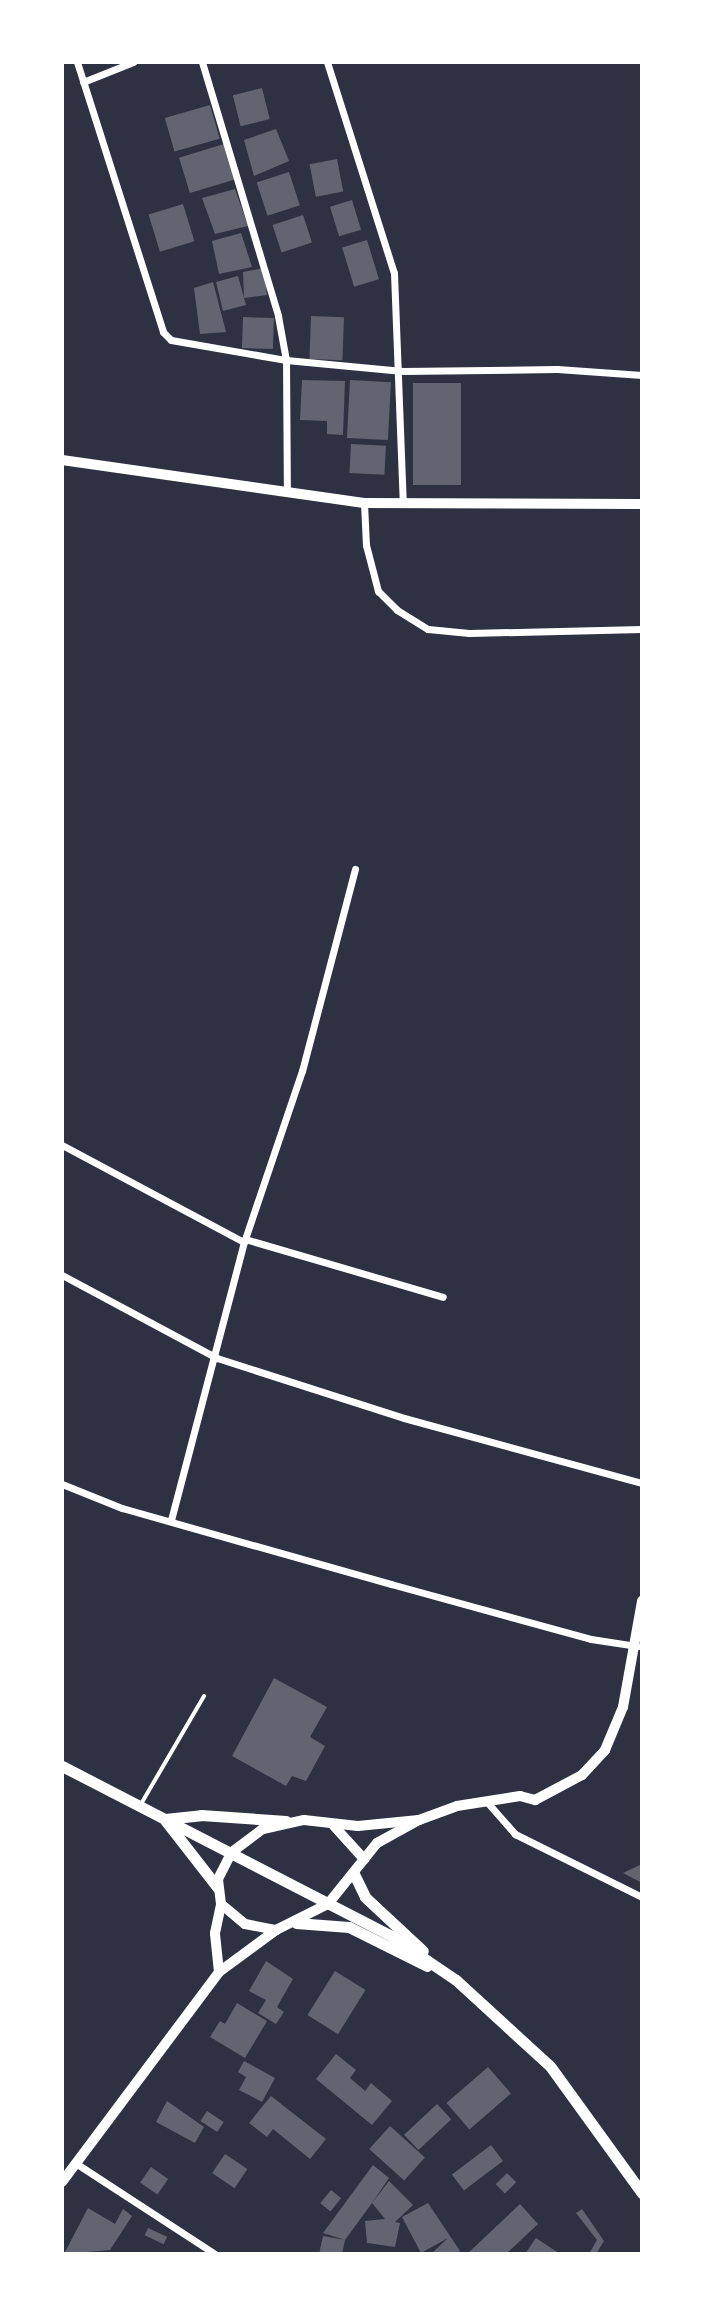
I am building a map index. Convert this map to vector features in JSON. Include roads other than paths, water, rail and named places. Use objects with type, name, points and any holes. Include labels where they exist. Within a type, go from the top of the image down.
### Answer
[{"type":"main road","points":[[62,460],[287,495],[364,503],[642,504]]},
{"type":"main road","points":[[164,1819],[201,1815],[358,1826],[419,1820],[487,1802],[554,1794],[595,1763],[614,1734],[638,1646],[642,1601]]},
{"type":"main road","points":[[62,1766],[391,1936],[443,1971]]},
{"type":"main road","points":[[164,1819],[218,1888],[221,1904],[215,1933],[219,1972]]},
{"type":"main road","points":[[62,2182],[219,1972],[276,1930],[296,1923],[328,1904],[377,1843],[419,1820]]},
{"type":"main road","points":[[218,1888],[232,1852],[248,1837],[286,1821]]},
{"type":"main road","points":[[321,1822],[345,1832],[364,1859]]},
{"type":"main road","points":[[354,1874],[365,1897],[550,2066],[642,2193]]},
{"type":"main road","points":[[221,1904],[245,1924],[276,1930]]},
{"type":"main road","points":[[296,1923],[349,1927],[443,1971]]},
{"type":"street","points":[[77,62],[163,332],[178,343],[286,360],[402,371],[557,369],[642,375]]},
{"type":"street","points":[[83,82],[133,62]]},
{"type":"street","points":[[202,62],[264,257],[286,360],[287,495]]},
{"type":"street","points":[[327,62],[390,254],[402,371],[403,504]]},
{"type":"street","points":[[364,503],[366,545],[378,591],[403,615],[428,629],[469,633],[642,629]]},
{"type":"street","points":[[171,1520],[217,1358],[245,1240],[302,1071],[355,869]]},
{"type":"street","points":[[62,1145],[245,1240],[443,1297]]},
{"type":"street","points":[[62,1275],[217,1358],[404,1418],[642,1483]]},
{"type":"street","points":[[62,1484],[171,1520],[591,1639],[638,1646]]},
{"type":"street","points":[[487,1802],[515,1834],[642,1897]]},
{"type":"street","points":[[77,2164],[215,2254]]},
{"type":"lane","points":[[140,1806],[204,1696]]}]
